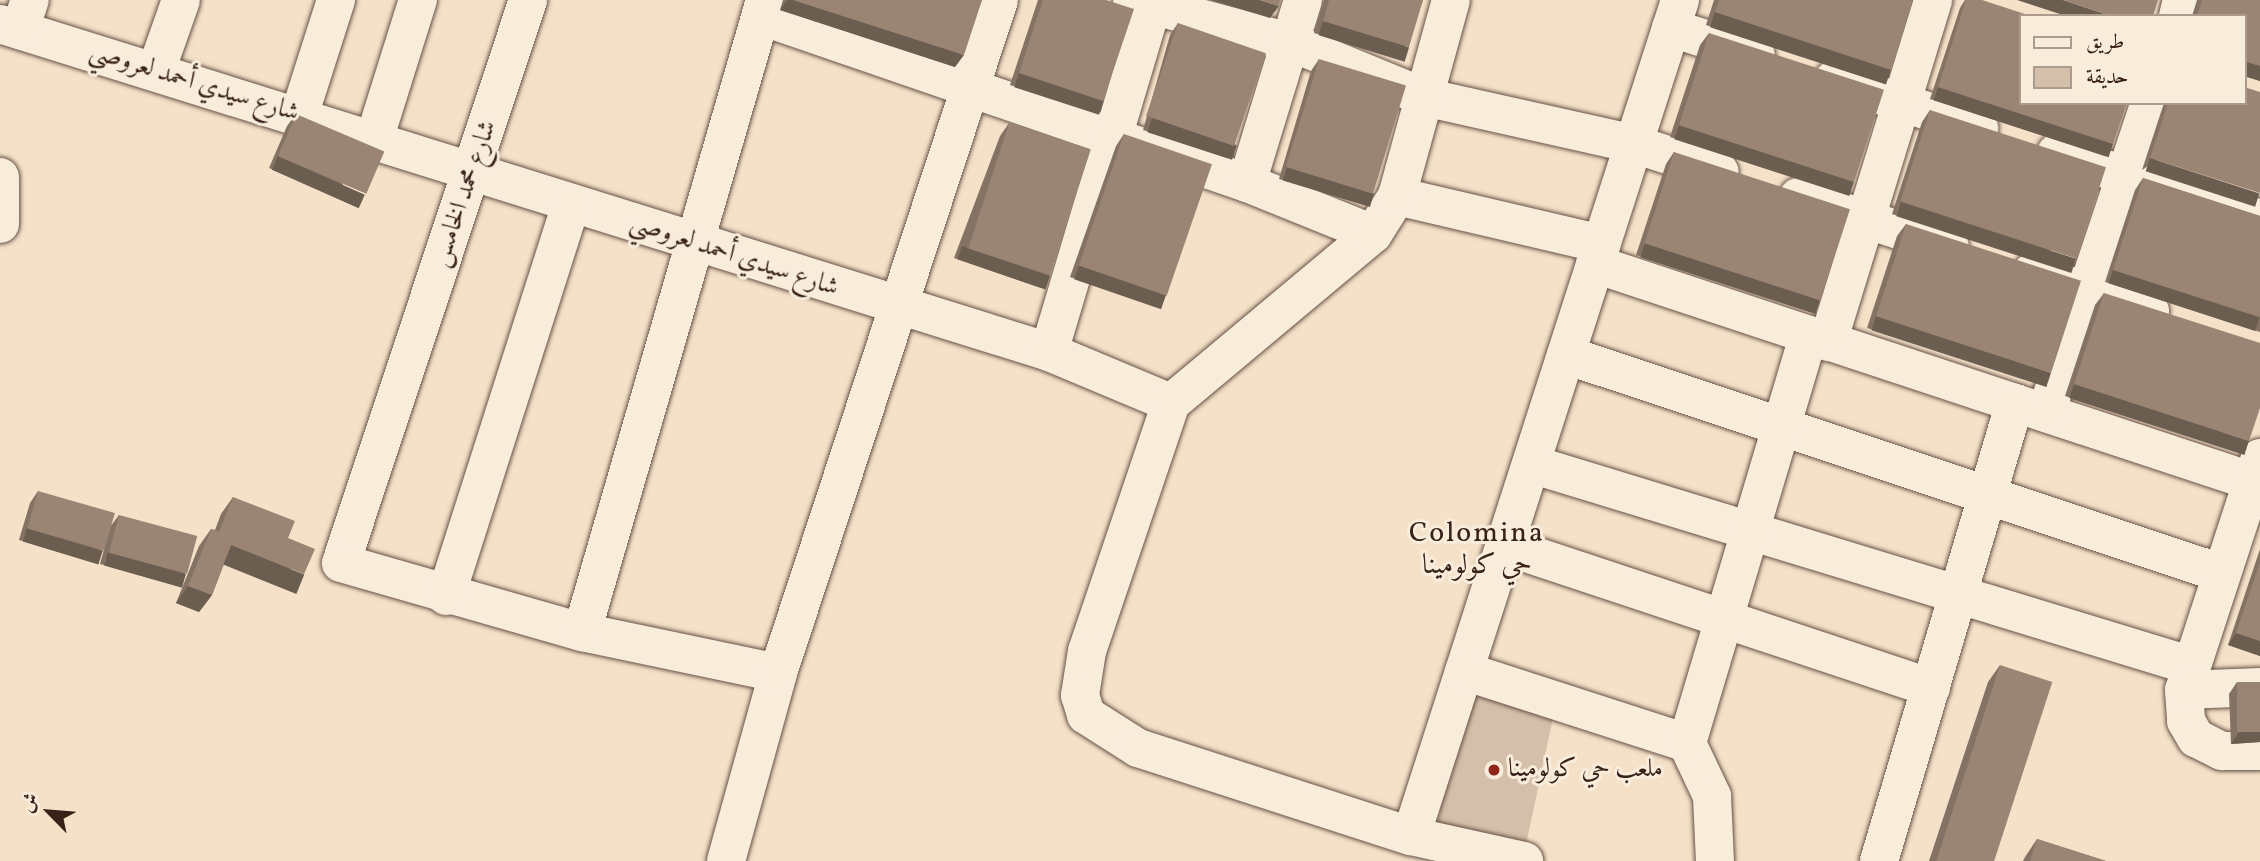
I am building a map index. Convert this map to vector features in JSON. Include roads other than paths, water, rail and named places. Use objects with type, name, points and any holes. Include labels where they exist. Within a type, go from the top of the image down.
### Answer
[{"type":"street","points":[[156,71],[181,0]]},
{"type":"street","points":[[299,116],[336,0]]},
{"type":"street","points":[[374,140],[418,0]]},
{"type":"street","name":"شارع محمد الخامس","points":[[446,596],[341,562],[528,0]]},
{"type":"street","points":[[726,861],[778,673],[902,310],[968,86],[999,0]]},
{"type":"street","points":[[1247,183],[1303,0]]},
{"type":"street","points":[[1451,0],[1396,196],[1373,234],[1171,403],[1087,651],[1080,695],[1086,715],[1138,748],[1411,836],[1524,861]]},
{"type":"street","points":[[1715,861],[1712,796],[1687,743],[1781,427],[1865,219],[1933,0]]},
{"type":"street","points":[[1049,352],[1146,2],[1290,42],[1424,97],[1634,144],[2181,321]]},
{"type":"street","points":[[582,632],[697,244],[763,8],[1109,139],[1247,183],[1373,234]]},
{"type":"street","points":[[1411,836],[1676,14],[1793,67],[2260,219]]},
{"type":"street","name":"شارع سيدي أحمد لعروصي","points":[[17,18],[156,71],[472,174],[902,310],[1049,352],[1171,403]]},
{"type":"street","points":[[1879,861],[1988,496],[2089,292],[2149,105]]},
{"type":"street","points":[[0,177],[0,223]]},
{"type":"street","points":[[1396,196],[1598,254],[1818,338],[2031,408],[2255,469],[2218,572],[2186,678],[2186,721],[2196,738],[2222,751],[2260,751]]},
{"type":"street","points":[[571,204],[446,596],[582,632],[778,673]]},
{"type":"street","points":[[1566,355],[2218,572]]},
{"type":"street","points":[[1531,464],[1958,595],[2186,678],[2260,687]]},
{"type":"street","points":[[1505,546],[1931,688]]},
{"type":"street","points":[[1464,671],[1687,743]]},
{"type":"place","name":"ملعب حي كولومينا","points":[[1494,770]]},
{"type":"district","name":"Colomina حي كولومينا","points":[[1477,550]]}]
